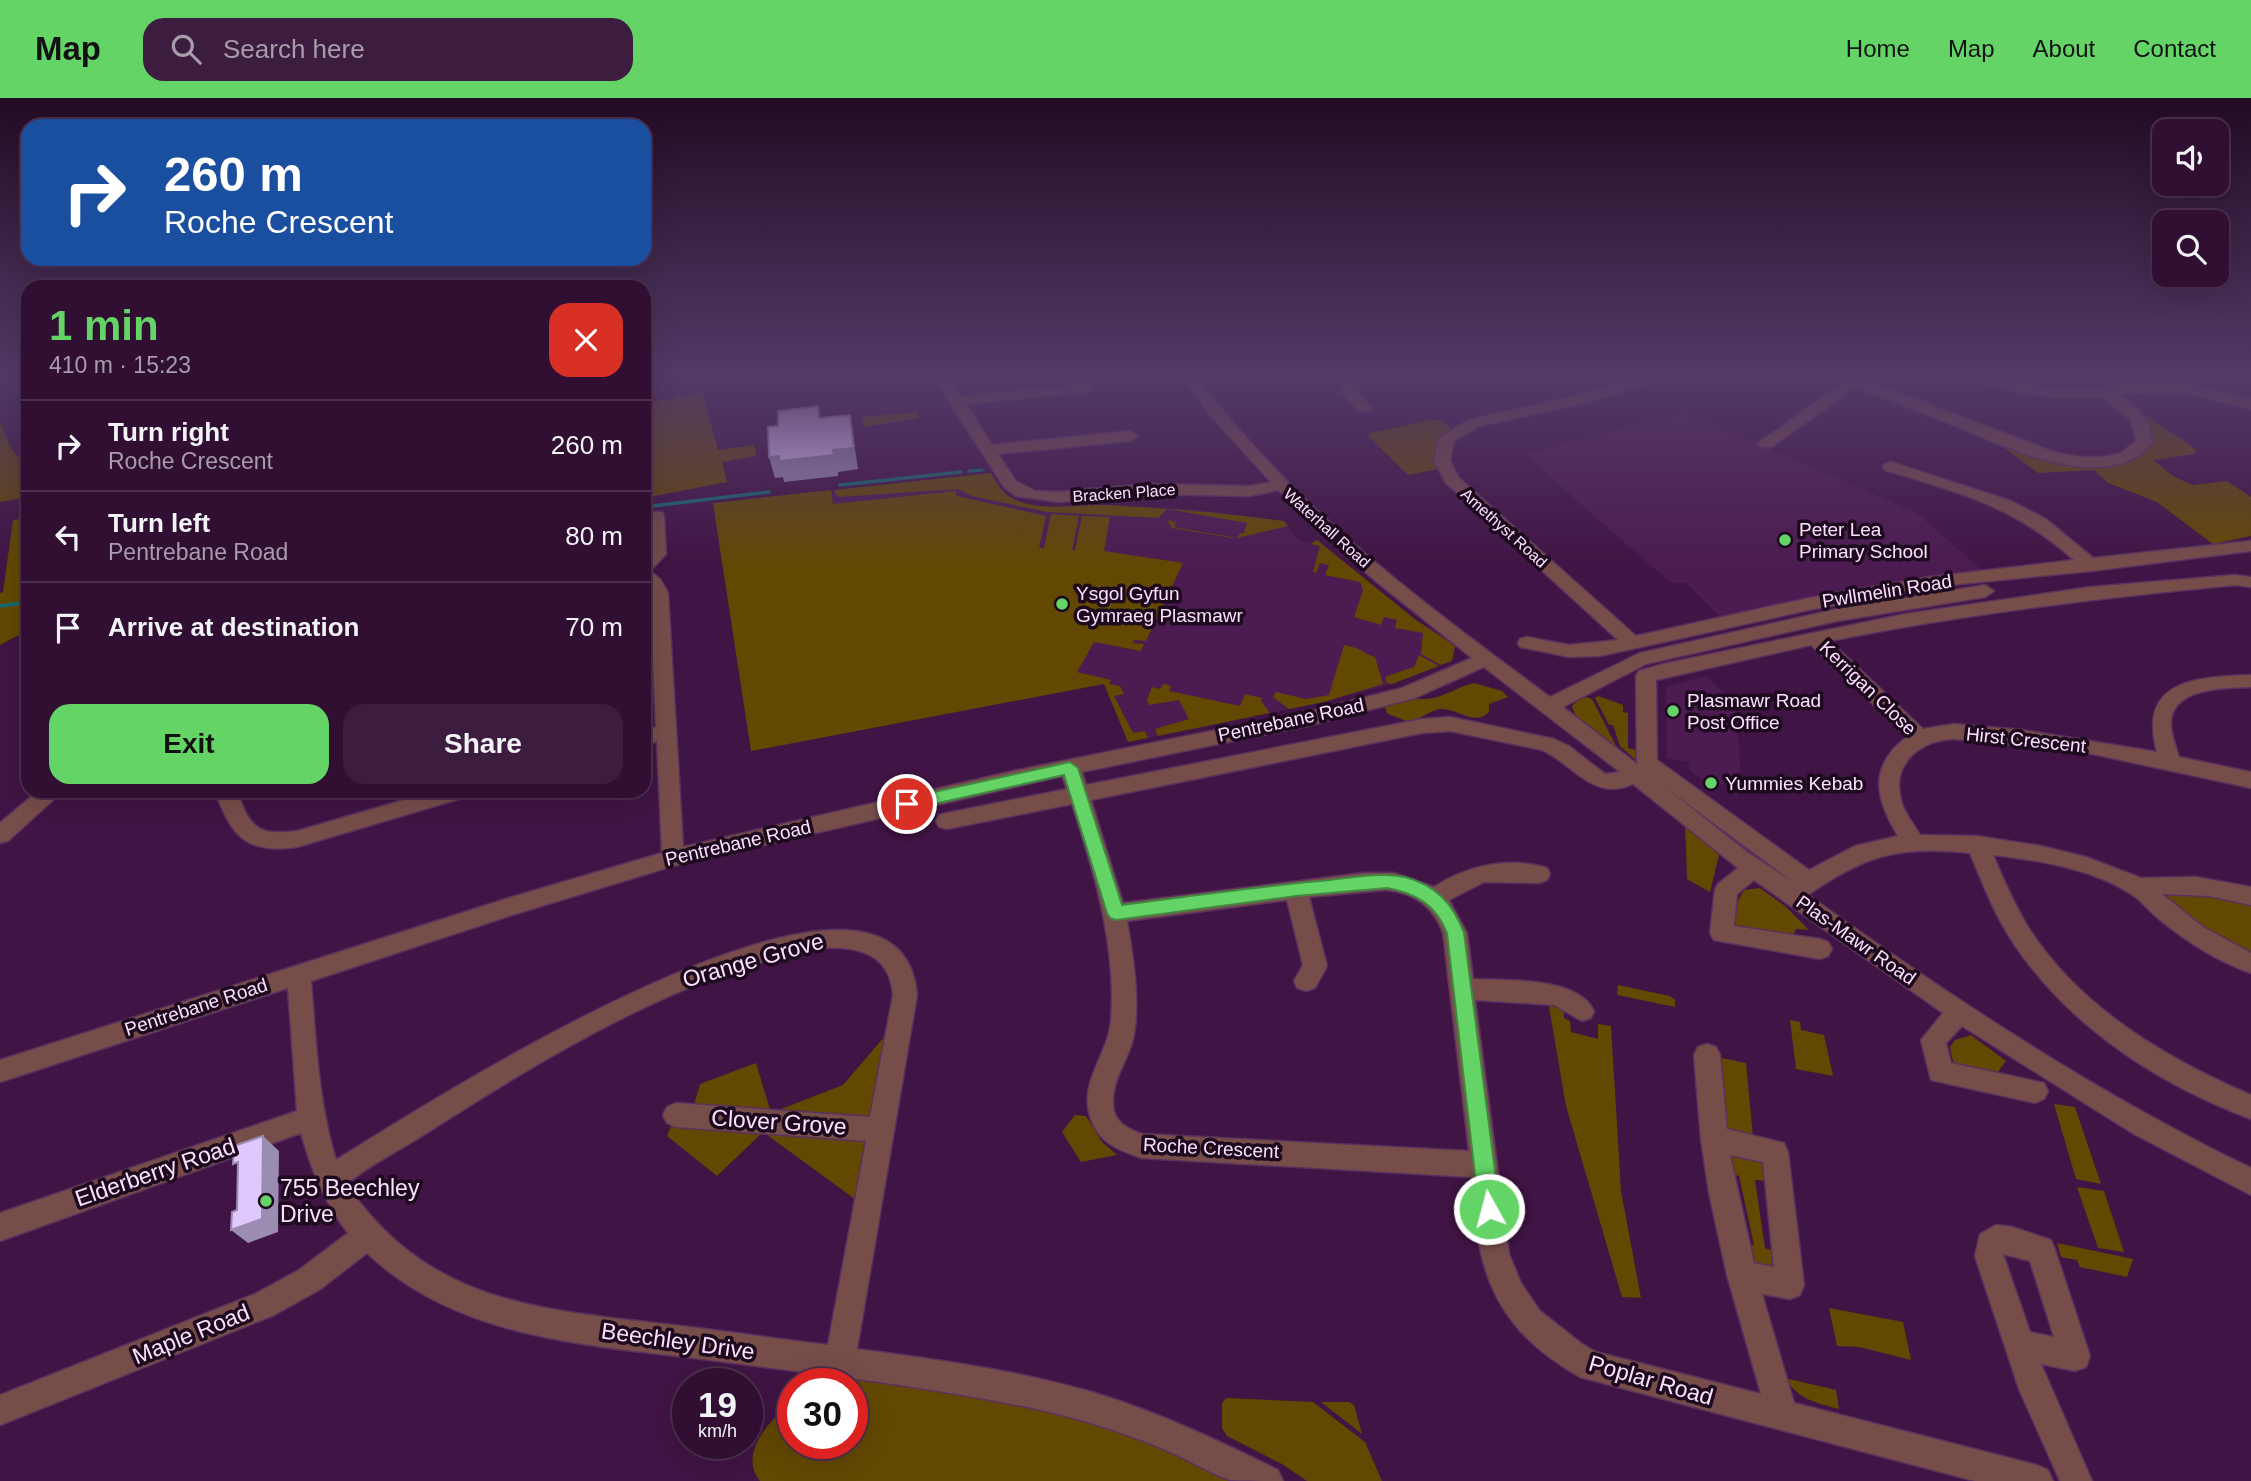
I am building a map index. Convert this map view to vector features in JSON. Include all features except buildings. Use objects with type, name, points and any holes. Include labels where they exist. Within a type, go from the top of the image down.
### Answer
[{"type":"street","name":"Bracken Place","points":[[981,440],[1010,484],[1022,493],[1035,496],[1058,497],[1147,489],[1250,491],[1280,485]]},
{"type":"street","points":[[988,450],[1094,440]]},
{"type":"street","name":"Waterhall Road","points":[[1239,440],[1280,485],[1363,561],[1487,659]]},
{"type":"street","name":"Amethyst Road","points":[[1447,440],[1441,457],[1443,468],[1452,480],[1631,642]]},
{"type":"street","points":[[1766,444],[1772,440]]},
{"type":"street","points":[[2006,440],[2041,454],[2083,461],[2120,459],[2132,455],[2144,443],[2144,440]]},
{"type":"street","points":[[1891,467],[1968,490],[2020,512],[2054,534],[2091,566]]},
{"type":"street","points":[[651,560],[657,554],[656,516]]},
{"type":"street","name":"Pwllmelin Road","points":[[1663,662],[1710,643],[1929,598],[2069,574],[2091,566],[2251,546]]},
{"type":"street","name":"Pwllmelin Road","points":[[1527,643],[1583,651],[1929,582],[2192,569],[2251,561]]},
{"type":"street","points":[[2192,569],[2208,583]]},
{"type":"street","points":[[651,581],[659,593],[652,645],[667,731],[673,858]]},
{"type":"street","name":"Pwllmelin Road","points":[[1549,706],[1629,664],[1663,662],[1815,638],[1988,607],[2208,583],[2251,582]]},
{"type":"street","points":[[1696,629],[1710,643]]},
{"type":"street","name":"Kerrigan Close","points":[[1815,638],[1920,738]]},
{"type":"street","name":"Plas-Mawr Road","points":[[1487,659],[1754,868],[1800,889]]},
{"type":"street","name":"Pentrebane Road","points":[[0,1071],[299,974],[673,858],[1070,768],[1356,707],[1408,693],[1487,659]]},
{"type":"street","name":"Plas-Mawr Road","points":[[1663,662],[1645,679],[1646,758],[1651,768],[1700,804],[1882,961],[2113,1108],[2251,1182]]},
{"type":"street","points":[[2170,762],[2161,724],[2163,708],[2175,696],[2192,688],[2209,683],[2251,681]]},
{"type":"street","points":[[947,821],[1422,726],[1450,724],[1547,744],[1562,751],[1605,783],[1618,783],[1633,774]]},
{"type":"street","points":[[651,736],[667,731]]},
{"type":"street","name":"Hirst Crescent","points":[[1920,738],[1941,732],[2049,740],[2251,780]]},
{"type":"street","points":[[1913,842],[1890,799],[1889,782],[1892,767],[1900,753],[1920,738]]},
{"type":"street","name":"Roche Crescent","points":[[1070,768],[1116,913],[1123,977],[1121,1038],[1100,1090],[1104,1124],[1117,1138],[1142,1146],[1484,1165]]},
{"type":"street","points":[[0,835],[44,798]]},
{"type":"street","points":[[228,798],[235,818],[244,832],[256,839],[274,841],[309,836],[438,798]]},
{"type":"street","points":[[1800,889],[1864,851],[1913,842],[1977,844],[2017,850],[2067,862],[2139,887],[2165,912],[2206,941],[2251,963]]},
{"type":"street","points":[[1977,844],[1998,893],[2021,936],[2069,993],[2099,1021],[2151,1059],[2169,1070],[2251,1107]]},
{"type":"street","points":[[1754,868],[1726,890],[1722,933],[1820,949]]},
{"type":"street","points":[[1116,913],[1387,881],[1405,884],[1435,898],[1474,874],[1495,871],[1539,874]]},
{"type":"street","points":[[2139,887],[2177,883],[2206,885],[2251,896]]},
{"type":"street","points":[[1296,890],[1315,966],[1306,981]]},
{"type":"street","name":"Poplar Road","points":[[1435,898],[1448,915],[1455,933],[1495,1254],[1509,1292],[1530,1324],[1557,1349],[1591,1366],[2006,1477],[2038,1481]]},
{"type":"street","name":"Orange Grove","points":[[331,1178],[492,1080],[627,1004],[719,965],[826,937],[845,937],[865,942],[895,960],[905,976],[905,995],[840,1363]]},
{"type":"street","name":"Beechley Drive","points":[[299,974],[311,1118],[318,1147],[331,1178],[355,1221],[369,1235],[407,1267],[445,1291],[500,1312],[555,1324],[840,1363],[1032,1393],[1105,1409],[1188,1442],[1267,1481]]},
{"type":"street","points":[[1463,989],[1559,996],[1582,1011]]},
{"type":"street","points":[[1960,1011],[1933,1040],[1940,1072],[2035,1091]]},
{"type":"street","points":[[1707,1055],[1714,1139],[1741,1275],[1782,1416]]},
{"type":"street","name":"Clover Grove","points":[[676,1115],[882,1130]]},
{"type":"street","name":"Elderberry Road","points":[[0,1227],[311,1118]]},
{"type":"street","points":[[1714,1139],[1776,1152],[1790,1285],[1741,1275]]},
{"type":"street","name":"Maple Road","points":[[0,1410],[264,1305],[309,1280],[369,1235]]},
{"type":"street","points":[[2018,1345],[2034,1389],[2076,1481]]},
{"type":"shaded area","points":[[0,440],[7,440],[21,461],[21,498],[0,502]]},
{"type":"shaded area","points":[[651,440],[715,440],[718,450],[754,445],[756,456],[722,462],[727,482],[651,497]]},
{"type":"shaded area","points":[[1372,440],[1453,440],[1443,468],[1408,475]]},
{"type":"shaded area","name":"Peter Lea Primary School","points":[[1580,440],[1748,440],[1917,513],[1983,571],[1721,618],[1685,582],[1674,584],[1653,568],[1525,454]]},
{"type":"shaded area","points":[[1993,440],[2003,440],[2041,454],[2103,461],[2140,449],[2138,440],[2182,440],[2196,449],[2195,454],[2153,460],[2173,476],[2192,485],[2227,481],[2251,497],[2251,536],[2213,544],[2157,502],[2108,483],[2094,470],[2038,473]]},
{"type":"shaded area","name":"Ysgol Gyfun Gymraeg Plasmawr","points":[[991,473],[1004,493],[1025,504],[1195,509],[1284,521],[1295,537],[1310,544],[1317,540],[1416,620],[1447,638],[1455,646],[1452,661],[1392,684],[1324,702],[1128,742],[1104,684],[751,751],[713,503]]},
{"type":"shaded area","points":[[991,473],[1007,495],[1031,505],[1107,505],[1173,509],[1284,521],[1288,526],[1237,538],[1240,533],[1244,533],[1247,523],[1167,509],[1158,518],[1047,512],[972,496],[958,489],[840,497],[835,494],[835,490]]},
{"type":"shaded area","name":"Ysgol Gyfun Gymraeg Plasmawr","points":[[831,490],[833,504],[955,491],[957,496],[1046,516],[1039,548],[1044,548],[1051,514],[1079,516],[1072,550],[1075,550],[1082,516],[1110,517],[1104,551],[1183,563],[1165,601],[1157,601],[1164,603],[1146,641],[1134,640],[1133,643],[1144,644],[1141,651],[1094,642],[1077,672],[1111,680],[1109,684],[1120,686],[1124,694],[1114,696],[1133,733],[1145,731],[1148,738],[1128,742],[1104,684],[751,751],[713,503]]},
{"type":"shaded area","points":[[21,519],[21,634],[0,645],[0,593],[3,592],[13,520]]},
{"type":"shaded area","points":[[1167,520],[1176,522],[1174,527],[1237,538],[1172,528]]},
{"type":"shaded area","points":[[1317,540],[1416,620],[1455,646],[1452,661],[1441,665],[1421,654],[1423,633],[1395,628],[1397,620],[1384,617],[1381,625],[1354,617],[1363,590],[1360,582],[1325,575],[1329,565],[1320,563],[1316,573],[1313,572],[1320,546],[1311,544]]},
{"type":"shaded area","points":[[1344,645],[1375,657],[1383,684],[1324,702],[1289,709],[1273,697],[1276,692],[1306,699],[1329,695]]},
{"type":"shaded area","points":[[1419,655],[1439,666],[1392,684],[1387,683],[1387,676],[1414,667]]},
{"type":"shaded area","points":[[1707,676],[1735,705],[1741,771],[1716,789],[1690,771],[1688,762],[1667,758],[1666,687]]},
{"type":"shaded area","points":[[1474,683],[1502,691],[1508,697],[1489,704],[1489,712],[1478,718],[1441,709],[1409,722],[1388,714],[1385,708],[1393,700],[1432,698]]},
{"type":"shaded area","points":[[1163,684],[1171,686],[1169,691],[1240,706],[1245,694],[1262,698],[1261,701],[1270,713],[1158,736],[1155,729],[1189,719],[1179,700],[1149,705],[1147,700],[1152,687],[1160,689]]},
{"type":"shaded area","points":[[1582,696],[1592,699],[1616,746],[1623,754],[1576,717],[1572,706]]},
{"type":"shaded area","points":[[1598,696],[1623,705],[1623,712],[1628,713],[1628,748],[1639,751],[1637,761],[1620,746],[1613,725],[1609,725],[1595,698]]},
{"type":"shaded area","points":[[1685,823],[1719,855],[1710,892],[1687,879]]},
{"type":"shaded area","points":[[1760,888],[1785,906],[1809,930],[1796,929],[1793,936],[1735,928],[1737,903],[1744,890]]},
{"type":"shaded area","points":[[2174,889],[2251,901],[2251,959],[2235,953],[2166,899],[2168,892]]},
{"type":"shaded area","points":[[1618,985],[1670,996],[1675,1000],[1675,1007],[1617,995]]},
{"type":"shaded area","points":[[1548,1001],[1564,1008],[1564,1018],[1570,1021],[1571,1032],[1598,1039],[1598,1024],[1611,1026],[1621,1191],[1641,1298],[1622,1297],[1566,1106]]},
{"type":"shaded area","points":[[1790,1020],[1800,1022],[1801,1030],[1824,1035],[1833,1076],[1796,1069]]},
{"type":"shaded area","points":[[901,1024],[867,1208],[763,1132],[717,1176],[667,1136],[676,1115],[691,1115],[700,1084],[756,1063],[771,1113],[843,1085],[885,1036]]},
{"type":"shaded area","points":[[1971,1035],[2006,1061],[1997,1073],[1958,1070],[1950,1047],[1955,1040]]},
{"type":"shaded area","points":[[1707,1055],[1746,1063],[1754,1147],[1779,1182],[1755,1180],[1765,1248],[1787,1256],[1790,1285],[1741,1275],[1734,1245],[1754,1245],[1739,1176],[1719,1170]]},
{"type":"shaded area","points":[[2054,1104],[2075,1107],[2101,1184],[2076,1179]]},
{"type":"shaded area","points":[[1075,1115],[1086,1116],[1102,1142],[1117,1155],[1081,1162],[1062,1132]]},
{"type":"shaded area","points":[[2077,1187],[2104,1191],[2124,1252],[2098,1248]]},
{"type":"shaded area","points":[[2057,1243],[2133,1259],[2127,1277],[2080,1267],[2077,1260],[2061,1257]]},
{"type":"shaded area","points":[[1829,1308],[1903,1322],[1911,1360],[1859,1347],[1837,1346]]},
{"type":"shaded area","points":[[840,1363],[862,1368],[834,1368]]},
{"type":"shaded area","points":[[868,1369],[1188,1442],[1230,1481],[760,1481],[752,1459],[763,1459],[763,1432],[776,1417],[777,1459],[868,1459]]},
{"type":"shaded area","points":[[1785,1378],[1836,1390],[1839,1409],[1815,1402],[1795,1391]]},
{"type":"shaded area","points":[[1226,1398],[1313,1402],[1365,1442],[1382,1481],[1307,1481],[1282,1464],[1227,1436],[1222,1428],[1222,1403]]},
{"type":"shaded area","points":[[1321,1402],[1349,1402],[1354,1405],[1362,1434]]},
{"type":"waterway","points":[[969,471],[982,470]]},
{"type":"waterway","points":[[840,485],[961,472]]},
{"type":"waterway","points":[[651,506],[769,492]]},
{"type":"waterway","points":[[0,606],[21,603]]},
{"type":"place","name":"Peter Lea Primary School","points":[[1785,540]]},
{"type":"place","name":"Ysgol Gyfun Gymraeg Plasmawr","points":[[1062,604]]},
{"type":"place","name":"Plasmawr Road Post Office","points":[[1673,711]]},
{"type":"place","name":"Yummies Kebab","points":[[1711,783]]},
{"type":"place","name":"755 Beechley Drive","points":[[266,1201]]},
{"type":"route","points":[[907,804],[1070,768],[1116,913],[1387,881],[1405,884],[1435,898],[1448,915],[1455,933],[1489,1209]]}]
